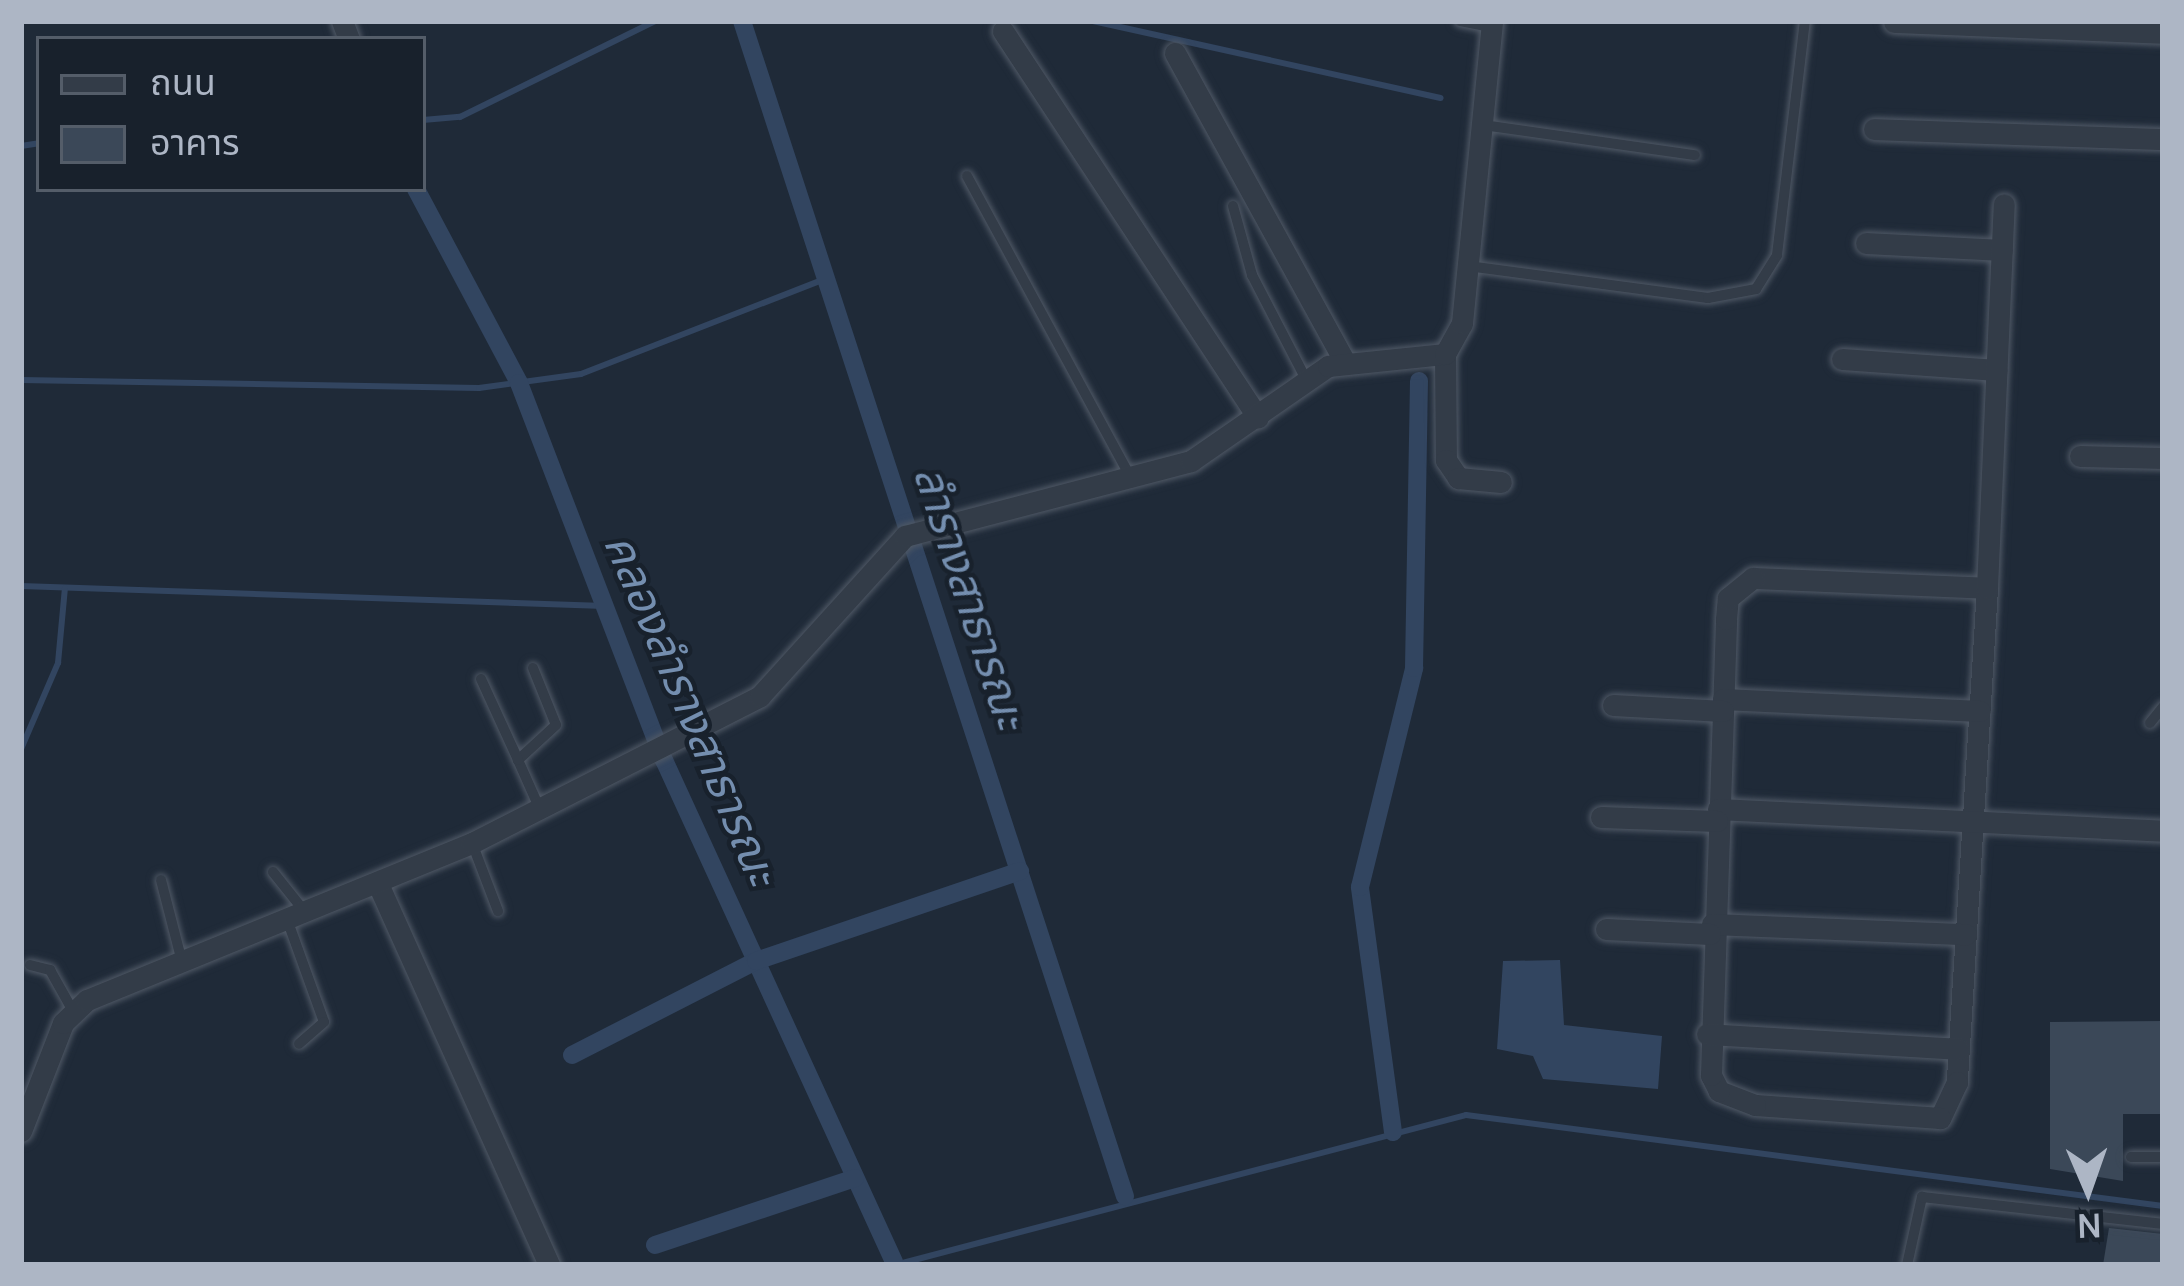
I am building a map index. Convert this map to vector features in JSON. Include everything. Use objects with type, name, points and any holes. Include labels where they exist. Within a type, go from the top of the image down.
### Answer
[{"type":"street","points":[[1894,22],[2163,33]]},
{"type":"street","points":[[1492,24],[1459,337],[1445,354],[1446,460],[1458,478],[1501,482]]},
{"type":"street","points":[[1004,31],[1258,418]]},
{"type":"street","points":[[1174,53],[1344,361]]},
{"type":"street","points":[[1874,129],[2163,139]]},
{"type":"street","points":[[1987,588],[1753,578],[1728,598],[1707,1034],[1711,1075],[1733,1100],[1909,1121],[1951,1110],[1980,711],[1987,588],[2004,204]]},
{"type":"street","points":[[1866,243],[2002,250]]},
{"type":"street","points":[[21,1131],[74,1011],[472,842],[644,746],[677,734],[782,679],[842,596],[914,532],[1191,461],[1258,418],[1306,379],[1344,361],[1445,354]]},
{"type":"street","points":[[1842,359],[1996,370]]},
{"type":"street","points":[[2080,456],[2163,458]]},
{"type":"street","points":[[1613,705],[1980,711]]},
{"type":"street","points":[[1601,817],[1973,821],[2163,831]]},
{"type":"street","points":[[378,884],[549,1265]]},
{"type":"street","points":[[1606,929],[1966,934]]},
{"type":"street","points":[[1707,1034],[1959,1049]]},
{"type":"lane","points":[[1460,21],[1492,24]]},
{"type":"lane","points":[[1468,266],[1708,298],[1756,289],[1777,255],[1805,21]]},
{"type":"lane","points":[[1483,124],[1695,155]]},
{"type":"lane","points":[[968,176],[1131,478]]},
{"type":"lane","points":[[1233,206],[1252,274],[1306,379]]},
{"type":"lane","points":[[518,760],[556,725],[533,668]]},
{"type":"lane","points":[[481,679],[538,805]]},
{"type":"lane","points":[[2150,723],[2163,706]]},
{"type":"lane","points":[[472,842],[498,911]]},
{"type":"lane","points":[[273,872],[298,918],[324,1022],[299,1044]]},
{"type":"lane","points":[[161,880],[182,962]]},
{"type":"lane","points":[[30,964],[50,970],[74,1011]]},
{"type":"lane","points":[[2131,1157],[2163,1157]]},
{"type":"lane","points":[[1907,1265],[1922,1198],[2163,1224]]},
{"type":"water","points":[[1560,960],[1564,1025],[1662,1036],[1658,1089],[1543,1079],[1533,1056],[1497,1049],[1503,961]]},
{"type":"building","points":[[2163,1021],[2163,1114],[2123,1114],[2123,1181],[2050,1169],[2050,1022]]},
{"type":"building","points":[[2109,1228],[2163,1234],[2163,1265],[2103,1265]]},
{"type":"waterway","points":[[426,120],[460,117],[655,21]]},
{"type":"waterway","name":"ลำรางสาธารณะ","points":[[742,21],[1125,1196]]},
{"type":"waterway","points":[[1093,21],[1441,98]]},
{"type":"waterway","points":[[21,146],[36,144]]},
{"type":"waterway","name":"คลองลำรางสาธารณะ","points":[[418,192],[519,383],[664,760],[894,1262]]},
{"type":"waterway","points":[[21,380],[479,388],[581,374],[827,278]]},
{"type":"waterway","points":[[1393,1132],[1360,887],[1414,668],[1419,381]]},
{"type":"waterway","points":[[21,586],[605,606]]},
{"type":"waterway","points":[[21,749],[58,663],[65,588]]},
{"type":"waterway","points":[[572,1055],[756,961],[1020,871]]},
{"type":"waterway","points":[[895,1265],[1466,1115],[2163,1206]]},
{"type":"waterway","points":[[655,1245],[855,1178]]}]
